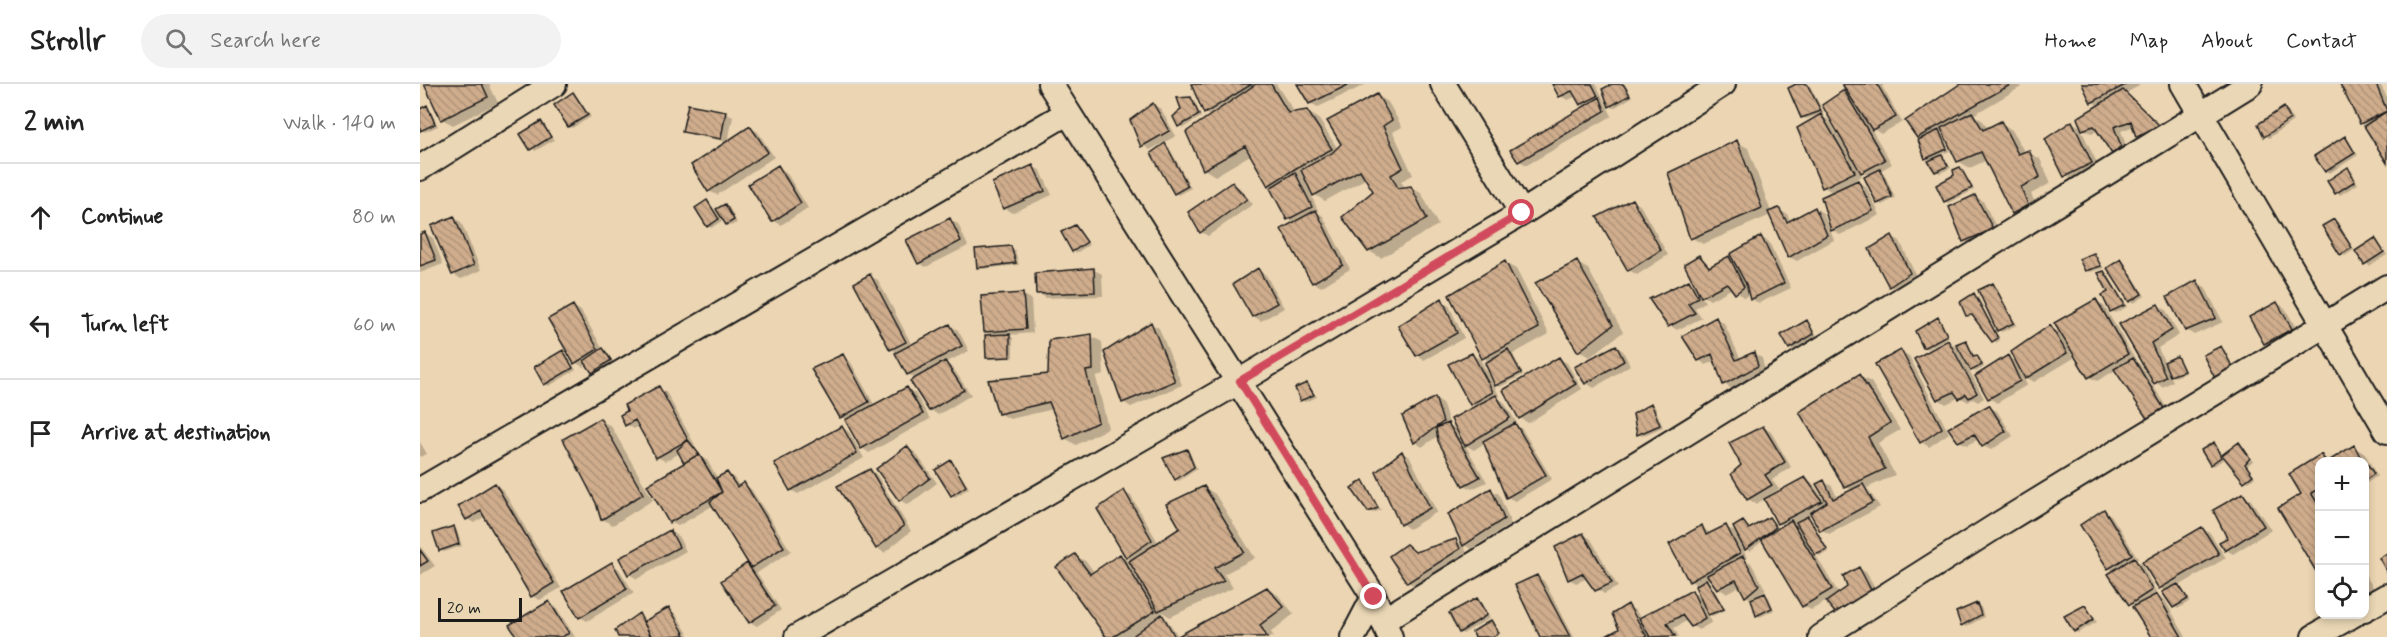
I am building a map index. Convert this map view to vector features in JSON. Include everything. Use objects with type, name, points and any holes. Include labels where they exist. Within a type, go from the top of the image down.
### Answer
[{"type":"street","points":[[420,168],[554,84]]},
{"type":"street","points":[[1050,84],[1240,381],[1374,597],[1387,629],[2250,84]]},
{"type":"street","points":[[1443,84],[1522,213]]},
{"type":"street","points":[[798,637],[1240,381],[1522,213],[1724,84]]},
{"type":"street","points":[[2183,84],[2387,431]]},
{"type":"street","points":[[420,490],[1067,113]]},
{"type":"street","points":[[1821,637],[2001,523],[2387,287]]},
{"type":"street","points":[[2369,606],[2387,596]]},
{"type":"street","points":[[1353,637],[1374,597]]},
{"type":"street","points":[[2314,637],[2347,619]]},
{"type":"building","points":[[424,84],[482,84],[488,97],[441,120]]},
{"type":"building","points":[[1191,84],[1252,84],[1204,114]]},
{"type":"building","points":[[1256,84],[1271,84],[1288,113],[1307,110],[1332,149],[1268,186],[1245,146],[1203,170],[1186,132]]},
{"type":"building","points":[[1297,84],[1350,84],[1309,104]]},
{"type":"building","points":[[1552,84],[1592,84],[1598,96],[1580,105],[1572,91],[1559,97]]},
{"type":"building","points":[[1612,84],[1623,84],[1630,95],[1609,107],[1602,89]]},
{"type":"building","points":[[1796,84],[1807,84],[1821,111],[1801,118],[1788,88]]},
{"type":"building","points":[[1842,84],[1877,84],[1896,117],[1872,130]]},
{"type":"building","points":[[1960,84],[2012,84],[1917,138],[1905,121]]},
{"type":"building","points":[[2082,84],[2127,84],[2091,103]]},
{"type":"building","points":[[2340,84],[2376,84],[2387,111],[2360,124]]},
{"type":"building","points":[[1844,90],[1885,160],[1861,173],[1822,105]]},
{"type":"building","points":[[2123,90],[2159,125],[2136,137],[2131,121],[2114,127],[2121,146],[2112,154],[2094,126],[2082,130],[2077,118]]},
{"type":"building","points":[[573,92],[588,115],[568,127],[554,105]]},
{"type":"building","points":[[1377,94],[1392,120],[1383,126],[1403,168],[1391,175],[1398,188],[1411,186],[1427,219],[1368,252],[1342,217],[1373,191],[1360,170],[1313,196],[1301,170],[1332,153],[1341,144],[1327,121]]},
{"type":"building","points":[[1191,97],[1199,115],[1178,127],[1173,117],[1181,109],[1177,98]]},
{"type":"building","points":[[1600,97],[1605,111],[1518,162],[1510,150]]},
{"type":"building","points":[[1153,103],[1169,131],[1141,147],[1130,120]]},
{"type":"building","points":[[688,104],[726,111],[721,139],[682,132]]},
{"type":"building","points":[[427,105],[435,124],[420,131],[420,109]]},
{"type":"building","points":[[2284,107],[2290,119],[2264,137],[2258,124]]},
{"type":"building","points":[[2387,111],[2387,163],[2364,126]]},
{"type":"building","points":[[1972,112],[1983,130],[2001,121],[2018,154],[2029,150],[2040,177],[2021,187],[2028,205],[2012,214],[1981,152],[1957,162],[1941,128]]},
{"type":"building","points":[[1821,114],[1855,172],[1822,188],[1797,128]]},
{"type":"building","points":[[541,121],[551,137],[530,150],[520,134]]},
{"type":"building","points":[[2072,121],[2092,163],[2064,177],[2045,139]]},
{"type":"building","points":[[750,126],[768,152],[708,192],[691,165]]},
{"type":"building","points":[[1939,130],[1947,149],[1925,159],[1918,140]]},
{"type":"building","points":[[2345,136],[2355,153],[2325,172],[2314,156]]},
{"type":"building","points":[[1737,140],[1762,208],[1690,239],[1668,173]]},
{"type":"building","points":[[1165,143],[1188,186],[1174,194],[1151,153]]},
{"type":"building","points":[[1942,155],[1948,166],[1935,172],[1928,161]]},
{"type":"building","points":[[778,165],[801,203],[772,222],[748,184]]},
{"type":"building","points":[[1033,165],[1045,191],[1003,209],[992,183]]},
{"type":"building","points":[[1960,167],[1972,188],[1944,202],[1936,185],[1954,175],[1953,170]]},
{"type":"building","points":[[2348,167],[2355,181],[2335,194],[2327,181]]},
{"type":"building","points":[[1880,169],[1892,197],[1877,204],[1864,177]]},
{"type":"building","points":[[1295,172],[1312,207],[1287,220],[1270,188]]},
{"type":"building","points":[[1858,180],[1873,211],[1831,231],[1821,197]]},
{"type":"building","points":[[1232,182],[1247,199],[1200,233],[1188,212]]},
{"type":"building","points":[[1975,195],[1993,229],[1963,242],[1949,207]]},
{"type":"building","points":[[1632,199],[1661,250],[1628,271],[1597,217]]},
{"type":"building","points":[[707,200],[719,219],[707,227],[695,208]]},
{"type":"building","points":[[725,204],[734,220],[726,225],[716,209]]},
{"type":"building","points":[[1815,207],[1827,235],[1788,258],[1768,212],[1779,208],[1787,222]]},
{"type":"building","points":[[1316,210],[1343,265],[1312,283],[1281,229]]},
{"type":"building","points":[[454,216],[474,265],[452,275],[431,226]]},
{"type":"building","points":[[950,218],[961,241],[918,264],[906,240]]},
{"type":"building","points":[[2334,219],[2352,248],[2340,255],[2322,226]]},
{"type":"building","points":[[1075,225],[1087,242],[1072,252],[1061,232]]},
{"type":"building","points":[[425,232],[436,260],[420,266],[420,234]]},
{"type":"building","points":[[1892,235],[1910,273],[1889,287],[1869,249]]},
{"type":"building","points":[[1761,236],[1784,283],[1750,300],[1746,284],[1730,254]]},
{"type":"building","points":[[2375,238],[2384,252],[2364,265],[2355,251]]},
{"type":"building","points":[[1011,246],[1016,263],[977,268],[975,249]]},
{"type":"building","points":[[2094,253],[2101,266],[2085,271],[2079,259]]},
{"type":"building","points":[[1699,255],[1709,267],[1729,256],[1744,287],[1735,294],[1727,283],[1701,297],[1684,264]]},
{"type":"building","points":[[2121,259],[2142,294],[2129,302],[2107,268]]},
{"type":"building","points":[[1505,261],[1539,328],[1482,359],[1449,295]]},
{"type":"building","points":[[1577,261],[1613,325],[1578,352],[1535,283]]},
{"type":"building","points":[[1094,268],[1095,292],[1036,294],[1035,273]]},
{"type":"building","points":[[1258,268],[1277,303],[1252,317],[1233,284]]},
{"type":"building","points":[[2104,271],[2125,305],[2110,312],[2102,295],[2108,292],[2098,273]]},
{"type":"building","points":[[870,274],[906,342],[890,350],[854,283]]},
{"type":"building","points":[[1689,280],[1698,297],[1688,304],[1695,313],[1668,327],[1649,299]]},
{"type":"building","points":[[2197,280],[2216,318],[2185,331],[2167,297]]},
{"type":"building","points":[[1993,283],[2014,323],[1997,331],[1978,290]]},
{"type":"building","points":[[1023,293],[1026,329],[984,332],[981,296]]},
{"type":"building","points":[[1974,293],[1998,338],[1992,342],[1972,315],[1966,316],[1960,302]]},
{"type":"building","points":[[1442,298],[1457,333],[1416,356],[1398,326]]},
{"type":"building","points":[[2096,299],[2128,354],[2088,378],[2054,323]]},
{"type":"building","points":[[2277,302],[2292,329],[2264,344],[2249,317]]},
{"type":"building","points":[[2158,304],[2172,330],[2151,343],[2166,377],[2154,384],[2119,324]]},
{"type":"building","points":[[573,305],[598,349],[574,364],[548,319]]},
{"type":"building","points":[[1716,317],[1736,360],[1754,352],[1758,366],[1723,385],[1712,354],[1698,361],[1682,336]]},
{"type":"building","points":[[1938,317],[1947,335],[1923,348],[1915,331]]},
{"type":"building","points":[[1807,320],[1814,334],[1789,349],[1781,335]]},
{"type":"building","points":[[1151,322],[1175,381],[1122,403],[1104,352]]},
{"type":"building","points":[[950,324],[962,346],[907,375],[895,353]]},
{"type":"building","points":[[2050,325],[2067,353],[2025,379],[2011,352]]},
{"type":"building","points":[[1010,334],[1010,357],[986,358],[985,335]]},
{"type":"building","points":[[1092,334],[1093,370],[1086,371],[1098,422],[1064,439],[1049,402],[998,414],[988,380],[1048,374],[1049,340]]},
{"type":"building","points":[[1948,340],[1977,393],[1969,398],[1966,394],[1959,399],[1954,392],[1937,400],[1914,359]]},
{"type":"building","points":[[1966,340],[1973,356],[1977,355],[1982,365],[1971,371],[1956,344]]},
{"type":"building","points":[[1616,345],[1624,361],[1585,384],[1574,367]]},
{"type":"building","points":[[2221,346],[2234,370],[2217,382],[2203,355]]},
{"type":"building","points":[[603,348],[611,360],[592,373],[584,361]]},
{"type":"building","points":[[1508,349],[1521,373],[1495,386],[1485,363]]},
{"type":"building","points":[[563,350],[573,368],[544,385],[534,367]]},
{"type":"building","points":[[1901,350],[1942,428],[1920,443],[1875,364]]},
{"type":"building","points":[[1472,353],[1493,392],[1470,405],[1448,364]]},
{"type":"building","points":[[843,354],[869,402],[840,418],[811,369]]},
{"type":"building","points":[[2008,355],[2020,381],[1988,399],[1975,376]]},
{"type":"building","points":[[2177,356],[2184,371],[2170,376],[2164,362]]},
{"type":"building","points":[[1559,357],[1576,384],[1519,419],[1503,390]]},
{"type":"building","points":[[2133,358],[2168,415],[2152,426],[2114,369]]},
{"type":"building","points":[[945,361],[964,390],[929,411],[910,381]]},
{"type":"building","points":[[1859,374],[1890,423],[1868,437],[1885,469],[1845,488],[1799,412]]},
{"type":"building","points":[[1307,383],[1314,395],[1300,401],[1295,388]]},
{"type":"building","points":[[659,386],[688,440],[656,458],[635,420],[625,426],[620,415],[627,411],[624,405]]},
{"type":"building","points":[[907,387],[923,414],[861,449],[845,420]]},
{"type":"building","points":[[1496,395],[1510,418],[1465,446],[1451,419]]},
{"type":"building","points":[[1435,397],[1443,422],[1414,443],[1402,416]]},
{"type":"building","points":[[1651,403],[1660,425],[1637,435],[1633,414]]},
{"type":"building","points":[[1989,405],[2006,431],[1982,447],[1974,434],[1958,442],[1948,428]]},
{"type":"building","points":[[600,418],[643,494],[601,520],[596,503],[563,439]]},
{"type":"building","points":[[1448,423],[1480,477],[1463,486],[1438,441],[1436,428]]},
{"type":"building","points":[[1515,423],[1546,475],[1506,498],[1483,441]]},
{"type":"building","points":[[842,426],[857,453],[790,491],[774,463]]},
{"type":"building","points":[[1763,426],[1785,462],[1765,475],[1772,485],[1747,500],[1731,474],[1741,465],[1729,443]]},
{"type":"building","points":[[688,440],[699,454],[684,463],[677,450]]},
{"type":"building","points":[[2214,442],[2221,457],[2210,465],[2201,450]]},
{"type":"building","points":[[2239,442],[2250,458],[2245,464],[2253,475],[2244,482],[2222,455]]},
{"type":"building","points":[[2354,445],[2360,457],[2335,457]]},
{"type":"building","points":[[907,446],[930,478],[899,501],[876,469]]},
{"type":"building","points":[[1187,449],[1194,467],[1175,480],[1163,458]]},
{"type":"building","points":[[1402,451],[1430,508],[1400,525],[1376,472]]},
{"type":"building","points":[[699,454],[722,492],[669,523],[647,485]]},
{"type":"building","points":[[2315,458],[2315,491],[2311,493],[2315,499],[2315,570],[2278,508],[2301,494],[2289,474]]},
{"type":"building","points":[[951,460],[966,486],[951,496],[935,470]]},
{"type":"building","points":[[2369,466],[2374,474],[2369,478]]},
{"type":"building","points":[[870,469],[904,526],[876,549],[837,486]]},
{"type":"building","points":[[727,472],[737,487],[744,482],[784,547],[751,568],[710,502],[722,492],[716,478]]},
{"type":"building","points":[[1805,477],[1822,501],[1777,524],[1764,499]]},
{"type":"building","points":[[1363,480],[1378,508],[1368,512],[1351,488]]},
{"type":"building","points":[[1824,480],[1833,499],[1863,484],[1873,502],[1820,531],[1810,513],[1827,502],[1816,484]]},
{"type":"building","points":[[495,483],[554,583],[531,597],[481,511],[466,520],[458,506]]},
{"type":"building","points":[[1204,486],[1244,552],[1214,568],[1224,581],[1158,611],[1129,561],[1180,528],[1166,504]]},
{"type":"building","points":[[1491,488],[1504,519],[1463,546],[1448,514]]},
{"type":"building","points":[[1124,490],[1152,540],[1126,558],[1097,509]]},
{"type":"building","points":[[2243,493],[2264,526],[2225,551],[2219,542],[2227,538],[2213,510]]},
{"type":"building","points":[[2104,509],[2132,554],[2108,569],[2080,525]]},
{"type":"building","points":[[1808,516],[1827,550],[1815,555],[1796,522]]},
{"type":"building","points":[[1769,517],[1776,527],[1745,550],[1733,527],[1743,521],[1749,529]]},
{"type":"building","points":[[1791,520],[1832,589],[1802,607],[1761,539]]},
{"type":"building","points":[[1702,525],[1706,535],[1726,525],[1740,553],[1689,582],[1669,544]]},
{"type":"building","points":[[454,526],[459,544],[439,551],[433,533]]},
{"type":"building","points":[[2202,527],[2219,554],[2159,589],[2142,562]]},
{"type":"building","points":[[670,530],[679,547],[628,575],[619,558]]},
{"type":"building","points":[[1583,533],[1612,583],[1595,591],[1582,573],[1568,580],[1555,547]]},
{"type":"building","points":[[1456,539],[1460,549],[1407,583],[1389,556],[1406,544],[1415,552]]},
{"type":"building","points":[[420,550],[428,561],[420,566]]},
{"type":"building","points":[[2387,553],[2387,572],[2379,558]]},
{"type":"building","points":[[1075,554],[1090,574],[1120,554],[1155,611],[1113,637],[1106,637],[1056,567]]},
{"type":"building","points":[[1743,556],[1759,585],[1745,597],[1736,580],[1717,589],[1707,575]]},
{"type":"building","points":[[2134,557],[2152,590],[2129,605],[2108,574]]},
{"type":"building","points":[[612,562],[627,589],[579,618],[563,591]]},
{"type":"building","points":[[747,563],[775,606],[749,623],[721,581]]},
{"type":"building","points":[[1859,567],[1872,592],[1837,615],[1826,602],[1847,587],[1843,576]]},
{"type":"building","points":[[1537,575],[1570,637],[1540,637],[1515,585]]},
{"type":"building","points":[[1706,579],[1724,609],[1708,615],[1695,586]]},
{"type":"building","points":[[2178,584],[2188,599],[2173,608],[2162,592]]},
{"type":"building","points":[[1267,587],[1284,607],[1260,625],[1267,637],[1178,636]]},
{"type":"building","points":[[1692,590],[1705,618],[1691,627],[1682,615],[1667,623],[1675,636],[1650,637],[1639,618]]},
{"type":"building","points":[[1765,593],[1772,608],[1756,616],[1751,599]]},
{"type":"building","points":[[2157,594],[2182,637],[2151,637],[2132,607]]},
{"type":"building","points":[[1477,598],[1487,615],[1459,633],[1449,613]]},
{"type":"building","points":[[549,601],[569,633],[562,637],[517,637],[509,625]]},
{"type":"building","points":[[1977,603],[1981,615],[1961,626],[1956,612]]},
{"type":"building","points":[[1628,604],[1647,637],[1604,637],[1619,629],[1612,614]]},
{"type":"building","points":[[2085,605],[2094,619],[2074,632],[2064,616]]},
{"type":"building","points":[[669,607],[685,635],[652,637],[643,622]]},
{"type":"building","points":[[639,613],[651,637],[618,637],[615,630]]},
{"type":"building","points":[[1162,614],[1175,637],[1135,637],[1134,635]]},
{"type":"building","points":[[1491,620],[1499,633],[1493,637],[1475,637],[1472,632]]},
{"type":"route","points":[[1374,597],[1240,381],[1522,213]]}]
